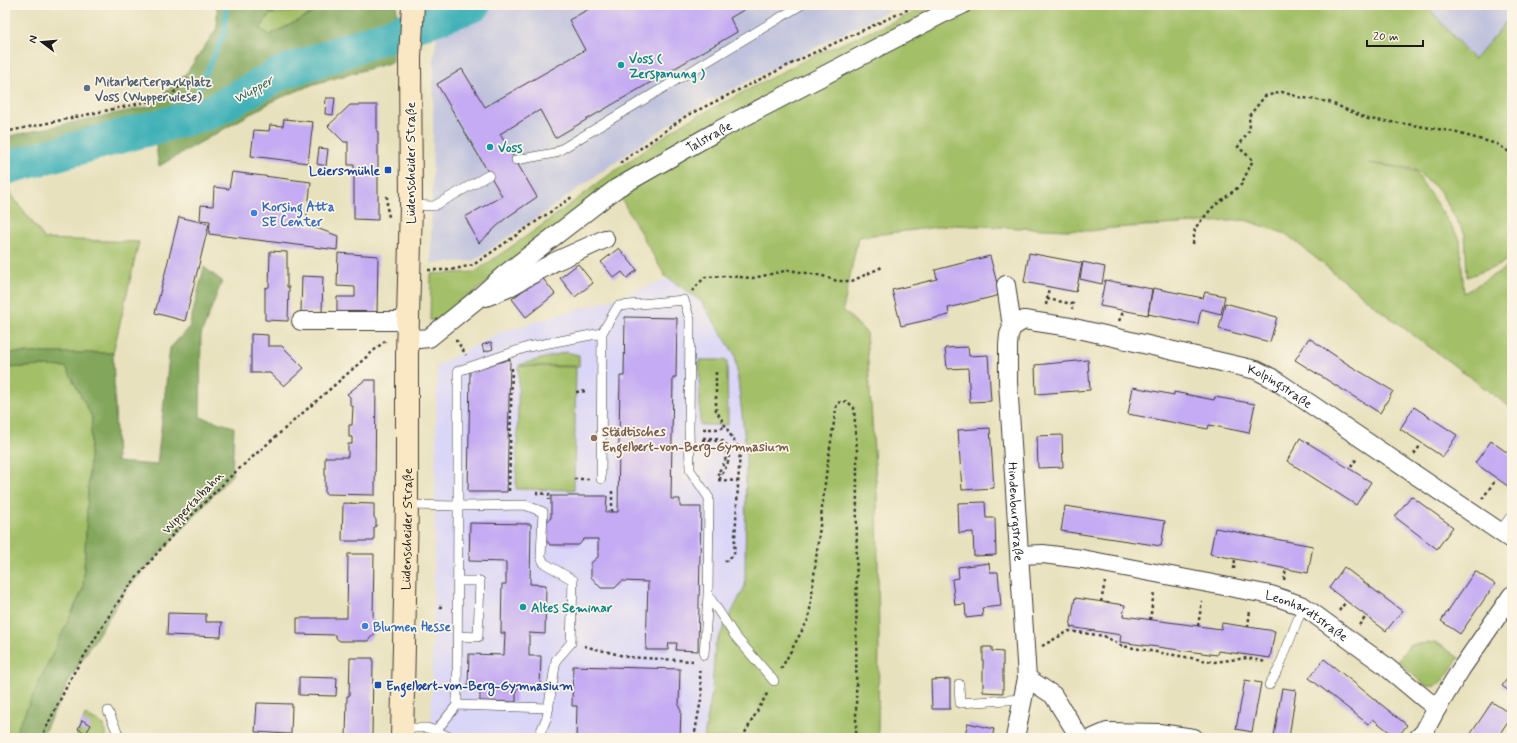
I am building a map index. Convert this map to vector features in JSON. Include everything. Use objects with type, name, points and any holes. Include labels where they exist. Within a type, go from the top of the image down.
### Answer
[{"type":"main road","name":"Lüdenscheider Straße","points":[[402,733],[411,206],[410,57],[413,5]]},
{"type":"street","name":"Talstraße","points":[[408,330],[429,338],[504,275],[617,188],[721,129],[962,5]]},
{"type":"street","name":"Talstraße","points":[[476,300],[506,289],[554,262],[605,238]]},
{"type":"street","name":"Hindenburgstraße","points":[[1006,285],[1012,327],[1008,345],[1008,382],[1027,678],[1016,738]]},
{"type":"street","name":"Kolpingstraße","points":[[1012,327],[1024,320],[1070,327],[1256,370],[1279,382],[1506,536]]},
{"type":"street","points":[[301,322],[408,330]]},
{"type":"street","name":"Leonhardtstraße","points":[[1020,555],[1043,554],[1079,558],[1271,595],[1304,606],[1383,664],[1424,699],[1437,708]]},
{"type":"street","points":[[1418,738],[1424,732],[1461,669],[1512,595]]},
{"type":"street","points":[[1027,678],[1053,696],[1080,738]]},
{"type":"street","points":[[1093,738],[1107,732],[1159,733],[1194,738]]},
{"type":"lane","points":[[516,160],[555,153],[802,5]]},
{"type":"lane","points":[[411,206],[434,206],[489,175]]},
{"type":"lane","points":[[601,479],[602,333],[618,306],[684,300],[690,320],[690,470],[709,498],[708,595],[701,659]]},
{"type":"lane","points":[[436,731],[457,705],[458,371],[528,347],[602,333]]},
{"type":"lane","points":[[407,505],[525,505],[544,512],[541,557],[544,563],[573,580],[571,643],[556,660],[548,717],[538,738]]},
{"type":"lane","points":[[1506,536],[1512,515]]},
{"type":"lane","points":[[458,581],[480,581],[478,637],[458,636]]},
{"type":"lane","points":[[708,595],[735,636],[774,681]]},
{"type":"lane","points":[[1269,685],[1280,665],[1304,606]]},
{"type":"lane","points":[[959,684],[960,703],[1023,699]]},
{"type":"lane","points":[[457,705],[549,708]]},
{"type":"lane","points":[[108,711],[120,738]]},
{"type":"lane","points":[[402,733],[427,728],[452,738]]},
{"type":"path","points":[[5,132],[170,97],[187,78]]},
{"type":"path","points":[[1193,244],[1195,228],[1213,207],[1241,185],[1253,160],[1238,147],[1250,129],[1249,116],[1265,96],[1282,92],[1299,98],[1329,102],[1368,119],[1450,131],[1497,144],[1512,154]]},
{"type":"path","points":[[388,196],[387,208],[390,222]]},
{"type":"path","points":[[409,270],[450,270],[473,265]]},
{"type":"path","points":[[684,300],[705,277],[728,276],[753,278],[789,270],[823,276],[837,281],[852,281],[882,267]]},
{"type":"path","points":[[1047,299],[1049,287]]},
{"type":"path","points":[[1118,323],[1124,310]]},
{"type":"path","name":"Wippertalbahn","points":[[41,738],[73,674],[114,608],[175,532],[232,475],[408,330]]},
{"type":"path","points":[[509,494],[512,362]]},
{"type":"path","points":[[708,574],[734,555],[740,451],[716,410],[716,372]]},
{"type":"path","points":[[576,392],[589,391]]},
{"type":"path","points":[[742,738],[809,618],[835,414],[837,403],[848,400],[854,408],[857,450],[856,738]]},
{"type":"path","points":[[706,429],[720,429],[725,426]]},
{"type":"path","points":[[697,439],[719,440],[725,446],[728,454],[723,470],[718,473],[720,475],[720,480]]},
{"type":"path","points":[[574,479],[588,479]]},
{"type":"path","points":[[715,480],[738,481]]},
{"type":"path","points":[[612,496],[612,512]]},
{"type":"path","points":[[1150,620],[1157,573]]},
{"type":"path","points":[[1198,626],[1205,582]]},
{"type":"path","points":[[1026,656],[1069,631],[1104,636],[1122,646],[1214,662],[1247,658],[1280,665]]},
{"type":"path","points":[[571,643],[628,657],[685,661]]},
{"type":"path","points":[[694,738],[702,694],[701,659]]},
{"type":"shaded area","points":[[441,5],[900,5],[685,113],[473,261],[431,263],[434,56]]},
{"type":"shaded area","points":[[1426,5],[1512,5],[1512,15],[1474,60]]},
{"type":"shaded area","name":"Städtisches Engelbert-von-Berg-Gymnasium","points":[[703,266],[741,291],[758,509],[725,738],[431,738],[437,366],[501,332],[610,300]]},
{"type":"green space","points":[[217,5],[291,5],[270,14],[260,29],[270,35],[309,15],[323,5],[397,5],[393,62],[314,84],[275,100],[159,166],[152,121],[152,128],[5,168],[5,137],[151,106],[188,71],[217,28]]},
{"type":"green space","points":[[932,5],[1426,5],[1474,60],[1512,15],[1512,256],[1500,265],[1467,277],[1465,234],[1439,190],[1414,169],[1369,163],[1415,171],[1460,240],[1464,293],[1512,264],[1512,406],[1510,407],[1385,314],[1286,234],[1245,220],[1113,228],[1090,231],[953,225],[858,237],[843,310],[866,332],[877,495],[879,636],[878,738],[704,738],[712,691],[715,645],[745,586],[746,448],[735,355],[701,301],[665,276],[613,184],[436,322],[430,320],[431,274],[475,272],[682,124],[811,57]]},
{"type":"green space","points":[[318,9],[270,35],[260,29],[270,14]]},
{"type":"green space","points":[[5,186],[45,239],[139,242],[113,353],[5,353]]},
{"type":"green space","points":[[204,267],[222,281],[201,335],[200,417],[234,427],[232,475],[127,589],[73,674],[41,738],[13,738],[83,589],[92,417],[66,367],[44,366],[5,368],[5,353],[113,353],[117,462],[157,465],[170,348],[189,328]]},
{"type":"green space","points":[[566,352],[579,355],[579,366],[521,366],[576,367],[574,490],[516,489],[519,365]]},
{"type":"green space","points":[[699,360],[727,360],[728,425],[700,425]]},
{"type":"green space","points":[[45,366],[66,367],[92,417],[83,589],[13,738],[5,738],[5,368]]},
{"type":"green space","points":[[1436,642],[1459,658],[1448,674],[1438,684],[1435,686],[1425,685],[1397,661],[1410,645]]},
{"type":"green space","points":[[85,715],[104,725],[106,738],[76,738]]},
{"type":"building","name":"Voss ( Zerspanung )","points":[[596,5],[752,5],[730,18],[737,32],[555,138],[540,110],[500,134],[537,197],[506,218],[479,243],[465,217],[502,196],[437,84],[462,69],[485,107],[585,50],[569,20]]},
{"type":"building","points":[[326,98],[335,98],[333,115],[325,114]]},
{"type":"building","points":[[350,105],[377,105],[378,220],[354,219],[354,165],[348,165],[348,142],[344,142],[328,126]]},
{"type":"building","points":[[284,119],[313,122],[308,163],[251,156],[254,130],[269,131],[270,125],[283,126]]},
{"type":"building","points":[[319,148],[328,149],[326,166],[317,164]]},
{"type":"building","name":"Korsing Atta SE Center","points":[[232,172],[311,182],[306,224],[338,236],[337,250],[209,234],[210,221],[200,220],[201,205],[213,206],[214,187],[229,189]]},
{"type":"building","points":[[179,217],[209,224],[185,321],[155,313]]},
{"type":"building","points":[[619,248],[637,270],[627,278],[622,272],[614,278],[601,262]]},
{"type":"building","points":[[270,251],[287,252],[287,287],[289,287],[288,321],[265,320],[265,288],[269,287]]},
{"type":"building","points":[[338,253],[378,256],[377,314],[337,313],[337,297],[355,297],[355,287],[337,286]]},
{"type":"building","points":[[1029,253],[1082,263],[1076,292],[1024,282]]},
{"type":"building","points":[[990,256],[1000,295],[948,308],[949,315],[901,326],[892,290],[937,279],[935,270]]},
{"type":"building","points":[[1083,262],[1105,267],[1102,284],[1080,279]]},
{"type":"building","points":[[578,264],[593,283],[575,297],[560,278]]},
{"type":"building","points":[[302,276],[323,277],[322,312],[301,312]]},
{"type":"building","points":[[541,276],[555,294],[526,317],[512,299]]},
{"type":"building","points":[[1105,280],[1152,289],[1148,315],[1100,306]]},
{"type":"building","points":[[1153,288],[1203,298],[1205,292],[1225,296],[1221,314],[1201,309],[1198,324],[1148,314]]},
{"type":"building","points":[[1225,303],[1277,317],[1270,342],[1219,329]]},
{"type":"building","points":[[625,317],[677,318],[676,377],[673,377],[671,499],[680,499],[680,507],[701,507],[698,651],[676,650],[677,643],[669,643],[668,650],[646,650],[648,582],[622,581],[615,588],[601,588],[591,577],[591,563],[598,557],[598,539],[584,539],[579,545],[550,545],[546,540],[546,522],[551,518],[551,496],[607,496],[606,512],[618,512],[620,376],[624,376]]},
{"type":"building","points":[[251,334],[268,335],[268,346],[282,346],[304,368],[284,386],[270,373],[251,373]]},
{"type":"building","points":[[1309,338],[1349,365],[1393,391],[1380,413],[1295,360]]},
{"type":"building","points":[[491,342],[493,349],[484,352],[482,345]]},
{"type":"building","points":[[968,347],[969,356],[988,355],[991,401],[970,402],[968,368],[947,369],[945,348]]},
{"type":"building","points":[[510,359],[507,492],[468,492],[470,371]]},
{"type":"building","points":[[1088,360],[1090,390],[1036,394],[1035,365]]},
{"type":"building","points":[[365,380],[376,380],[375,495],[325,494],[325,457],[348,457],[348,444],[352,444],[352,437],[349,437],[349,425],[352,425],[353,406],[350,406],[350,397],[347,394]]},
{"type":"building","points":[[1133,387],[1174,395],[1174,392],[1214,400],[1215,397],[1255,404],[1249,433],[1209,425],[1208,429],[1128,414]]},
{"type":"building","points":[[1414,407],[1457,435],[1443,457],[1400,429]]},
{"type":"building","points":[[990,428],[994,488],[962,490],[958,430]]},
{"type":"building","points":[[1062,435],[1063,467],[1038,468],[1037,436]]},
{"type":"building","points":[[1300,438],[1371,482],[1356,505],[1287,461]]},
{"type":"building","points":[[1491,441],[1512,456],[1512,489],[1475,463]]},
{"type":"building","points":[[1411,496],[1453,527],[1437,549],[1395,517]]},
{"type":"building","points":[[985,502],[986,518],[995,518],[996,555],[974,556],[973,532],[959,533],[958,503]]},
{"type":"building","points":[[343,503],[374,504],[376,526],[374,528],[374,541],[342,541]]},
{"type":"building","points":[[1065,506],[1165,521],[1161,546],[1061,531]]},
{"type":"building","name":"Altes Seminar","points":[[470,523],[531,524],[530,584],[546,585],[545,634],[529,633],[529,656],[541,656],[540,687],[516,688],[516,702],[480,701],[480,687],[468,686],[469,654],[504,655],[505,633],[501,633],[502,584],[506,584],[506,562],[469,561]]},
{"type":"building","points":[[1215,528],[1313,546],[1308,573],[1210,554]]},
{"type":"building","points":[[348,554],[374,554],[374,636],[372,636],[368,641],[340,641],[335,635],[297,634],[297,618],[347,618]]},
{"type":"building","points":[[989,563],[990,572],[998,572],[1001,606],[982,608],[983,616],[966,618],[965,604],[955,605],[952,579],[959,578],[958,567]]},
{"type":"building","points":[[1344,567],[1402,611],[1386,631],[1329,588]]},
{"type":"building","points":[[1475,571],[1495,584],[1460,634],[1441,621]]},
{"type":"building","points":[[1075,598],[1125,605],[1123,616],[1221,629],[1222,623],[1275,631],[1270,658],[1218,651],[1217,655],[1120,642],[1121,635],[1070,627]]},
{"type":"building","points":[[168,613],[206,614],[206,622],[222,622],[221,637],[167,635]]},
{"type":"building","points":[[983,647],[992,647],[992,651],[1003,652],[1003,693],[983,692]]},
{"type":"building","points":[[350,658],[373,658],[372,738],[346,738]]},
{"type":"building","points":[[1324,659],[1407,725],[1397,738],[1373,719],[1368,724],[1309,678]]},
{"type":"building","points":[[573,666],[680,669],[680,738],[576,738],[577,706],[572,706]]},
{"type":"building","points":[[1512,672],[1512,693],[1502,686]]},
{"type":"building","points":[[299,677],[337,678],[336,696],[299,695]]},
{"type":"building","points":[[950,679],[950,709],[932,709],[931,680]]},
{"type":"building","points":[[1245,680],[1261,683],[1252,732],[1236,729]]},
{"type":"building","points":[[1282,688],[1296,690],[1289,738],[1274,736]]},
{"type":"building","points":[[1492,702],[1512,715],[1497,738],[1468,738]]},
{"type":"building","points":[[257,703],[292,704],[291,734],[255,732]]},
{"type":"building","points":[[82,720],[91,725],[86,733],[78,729]]},
{"type":"building","points":[[968,723],[994,729],[992,738],[964,738]]},
{"type":"waterway","points":[[185,119],[225,32],[226,5]]},
{"type":"waterway","name":"Wupper","points":[[5,168],[211,112],[279,74],[474,5]]},
{"type":"place","name":"Voss ( Zerspanung )","points":[[621,65]]},
{"type":"place","name":"Mitarbeiterparkplatz Voss (Wupperwiese)","points":[[87,88]]},
{"type":"place","name":"Voss","points":[[490,147]]},
{"type":"place","name":"Leiersmühle","points":[[388,170]]},
{"type":"place","name":"Korsing Atta SE Center","points":[[254,213]]},
{"type":"place","name":"Städtisches Engelbert-von-Berg-Gymnasium","points":[[594,438]]},
{"type":"place","name":"Altes Seminar","points":[[523,607]]},
{"type":"place","name":"Blumen Hesse","points":[[365,626]]},
{"type":"place","name":"Engelbert-von-Berg-Gymnasium","points":[[378,685]]}]
